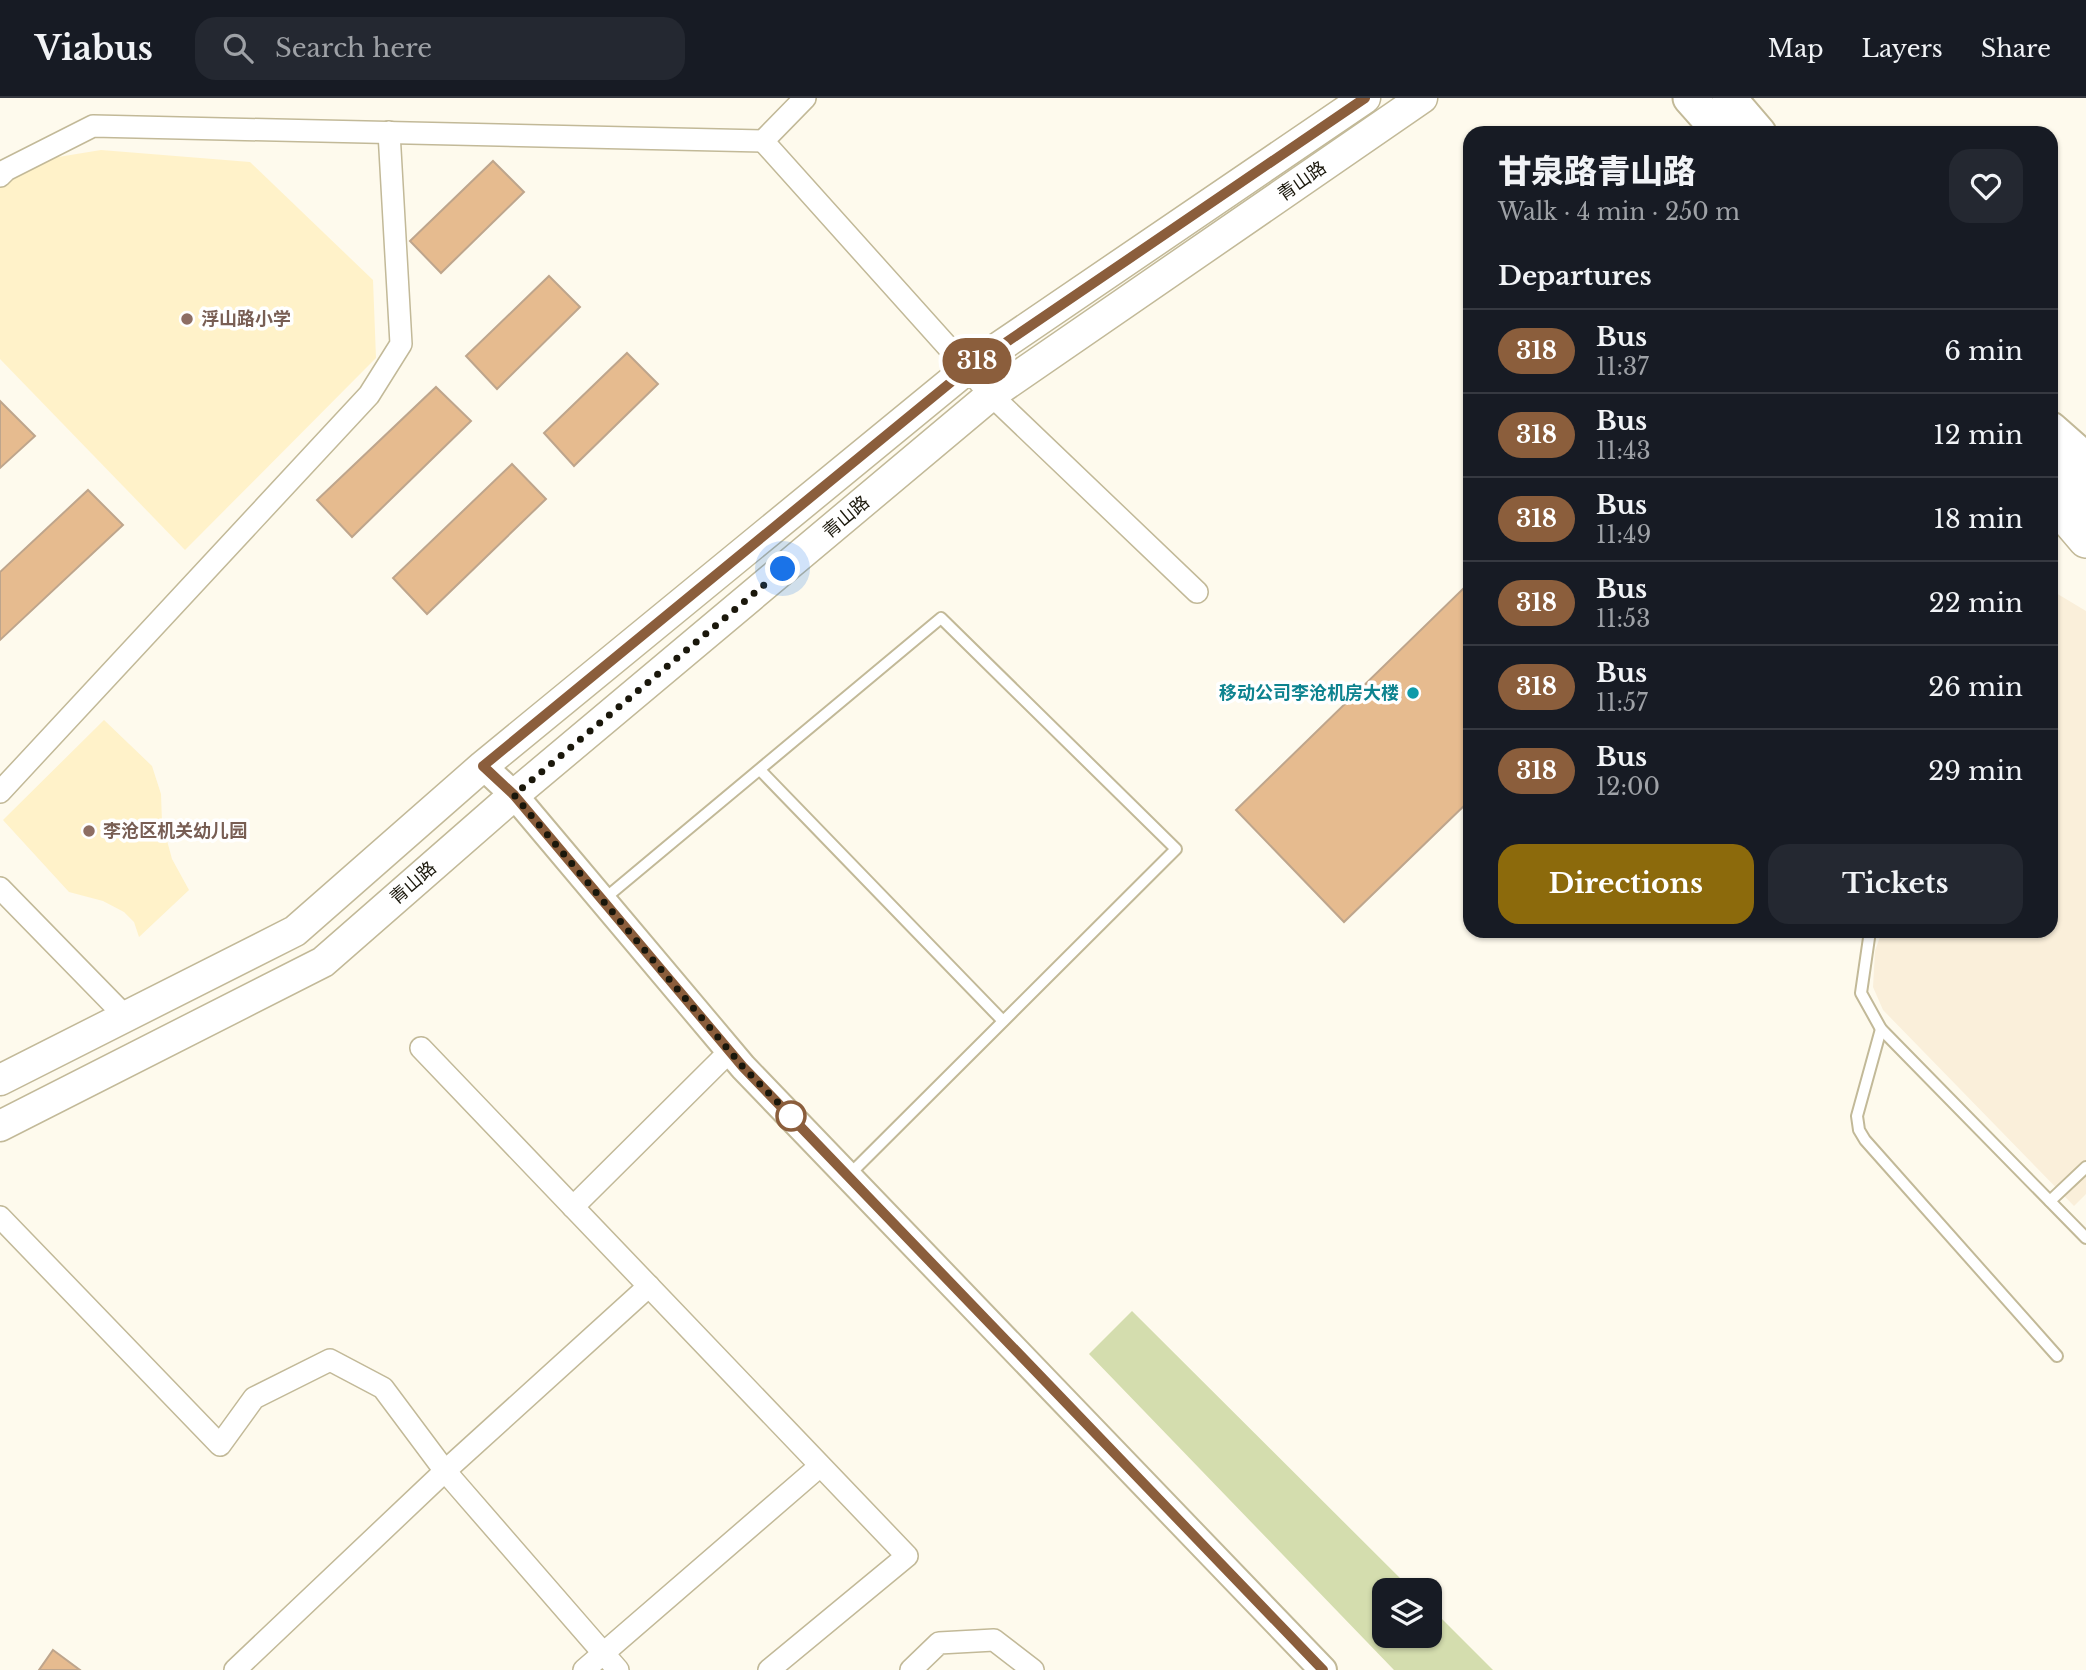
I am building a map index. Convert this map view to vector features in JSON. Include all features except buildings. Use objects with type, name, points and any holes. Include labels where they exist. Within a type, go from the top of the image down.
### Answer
[{"type":"highway","points":[[2068,493],[2086,540]]},
{"type":"main road","name":"青山路","points":[[0,1080],[295,931],[483,766],[967,369],[1365,98]]},
{"type":"main road","name":"青山路","points":[[0,1126],[323,962],[514,795],[991,396],[1422,98]]},
{"type":"main road","points":[[1690,98],[1715,126]]},
{"type":"main road","points":[[1729,98],[1753,126]]},
{"type":"main road","points":[[2058,455],[2068,493]]},
{"type":"street","points":[[763,141],[805,98]]},
{"type":"street","points":[[0,176],[6,170],[93,126],[763,141],[991,396],[1197,592]]},
{"type":"street","points":[[0,792],[369,395],[401,344],[388,132]]},
{"type":"street","points":[[483,766],[514,795],[730,1051],[1323,1670]]},
{"type":"street","points":[[0,888],[126,1017]]},
{"type":"street","points":[[421,1048],[907,1556],[769,1670]]},
{"type":"street","points":[[573,1207],[730,1051]]},
{"type":"street","points":[[0,1217],[220,1445],[254,1398],[330,1360],[383,1388],[445,1471],[618,1670]]},
{"type":"street","points":[[235,1670],[445,1471],[649,1286]]},
{"type":"street","points":[[584,1670],[820,1466]]},
{"type":"street","points":[[911,1670],[939,1643],[994,1640],[1033,1670]]},
{"type":"lane","points":[[603,900],[941,618],[1176,849],[848,1176]]},
{"type":"lane","points":[[760,770],[1003,1021]]},
{"type":"lane","points":[[1869,938],[1861,993],[1881,1029],[2086,1238]]},
{"type":"lane","points":[[1881,1029],[1857,1116],[1859,1130],[2057,1356]]},
{"type":"lane","points":[[2050,1201],[2086,1167]]},
{"type":"shaded area","name":"浮山路小学","points":[[101,150],[250,162],[373,280],[376,358],[185,550],[0,359],[0,177],[46,159]]},
{"type":"shaded area","points":[[2058,594],[2086,611],[2086,1194],[2074,1206],[1883,1010],[1873,987],[1875,951],[1880,938],[2058,938]]},
{"type":"shaded area","name":"李沧区机关幼儿园","points":[[104,720],[152,766],[161,794],[162,822],[172,859],[189,890],[139,937],[134,922],[124,912],[103,901],[69,892],[3,820]]},
{"type":"green space","points":[[1132,1311],[1400,1578],[1372,1578],[1372,1647],[1089,1354]]},
{"type":"green space","points":[[1442,1619],[1493,1670],[1394,1670],[1373,1648],[1442,1648]]},
{"type":"bus line","name":"318","points":[[1323,1670],[743,1067],[514,795],[483,766],[967,369],[1365,98]]},
{"type":"place","name":"浮山路小学","points":[[187,319]]},
{"type":"place","name":"移动公司李沧机房大楼","points":[[1413,693]]},
{"type":"place","name":"李沧区机关幼儿园","points":[[89,831]]},
{"type":"route","points":[[783,569],[514,795],[743,1067],[796,1121],[791,1116]]}]
